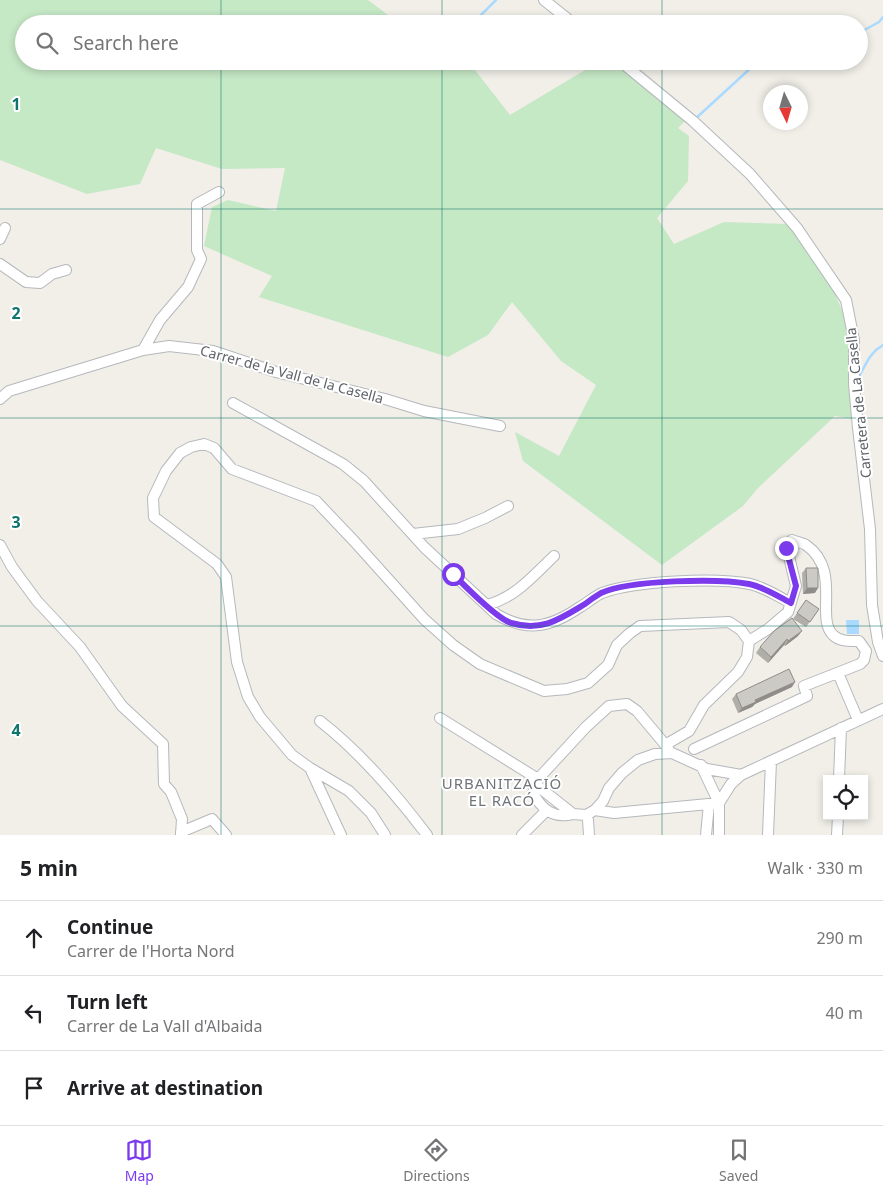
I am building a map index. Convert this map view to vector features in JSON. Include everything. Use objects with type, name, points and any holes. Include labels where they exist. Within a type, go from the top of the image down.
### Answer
[{"type":"street","points":[[544,0],[563,15]]},
{"type":"street","name":"Carretera de La Casella","points":[[631,70],[693,121],[750,174],[797,228],[846,300],[854,340],[854,384],[870,529],[872,605],[878,642],[883,656]]},
{"type":"street","points":[[143,350],[160,320],[188,286],[200,259],[197,250],[197,204],[219,192]]},
{"type":"street","points":[[0,239],[5,228]]},
{"type":"street","points":[[0,264],[26,282],[40,283],[52,274],[66,270]]},
{"type":"street","name":"Carrer de la Vall de la Casella","points":[[0,399],[9,391],[143,350],[169,346],[213,351],[276,372],[385,398],[424,411],[500,426]]},
{"type":"street","points":[[233,403],[343,464],[364,481],[413,534],[496,614],[509,622],[525,626],[546,625],[562,619],[602,593],[638,585],[711,581],[750,584],[770,591],[791,603]]},
{"type":"street","points":[[385,835],[371,813],[349,791],[292,755],[260,717],[248,697],[237,662],[226,577],[217,564],[154,517],[153,498],[166,471],[180,452],[204,444],[214,448],[232,468],[316,501],[424,619],[453,645],[480,664],[544,691],[567,689],[588,683],[608,665],[617,645],[640,626],[729,622],[741,630],[749,641],[747,657],[738,672],[704,705],[689,731],[668,749],[638,760],[622,773],[610,788],[603,801],[590,813],[588,820],[589,835]]},
{"type":"street","points":[[413,534],[458,529],[508,506]]},
{"type":"street","points":[[694,749],[807,696],[804,686],[838,673],[864,660],[866,651],[859,641],[842,640],[832,635],[827,625],[826,572],[818,558],[806,545],[792,540],[786,548],[796,586],[788,612],[768,629],[749,641]]},
{"type":"street","points":[[0,545],[12,567],[37,602],[80,647],[122,706],[163,744],[164,784],[171,792],[182,819],[181,834],[212,819],[226,835]]},
{"type":"street","points":[[487,605],[500,601],[520,589],[554,556]]},
{"type":"street","points":[[838,673],[858,720]]},
{"type":"street","points":[[714,804],[614,813],[573,814],[563,817],[548,813],[537,801],[533,793],[537,782],[586,727],[609,706],[627,704],[637,711],[668,749],[707,769],[742,775]]},
{"type":"street","points":[[706,835],[714,804],[731,784],[742,775],[883,709]]},
{"type":"street","points":[[440,718],[537,782],[573,814]]},
{"type":"street","points":[[320,721],[342,738],[364,761],[427,835]]},
{"type":"street","points":[[694,725],[694,749],[714,804],[719,835]]},
{"type":"street","points":[[839,775],[841,728]]},
{"type":"street","points":[[768,835],[771,761]]},
{"type":"street","points":[[310,768],[341,835]]},
{"type":"street","points":[[522,835],[546,811]]},
{"type":"street","points":[[837,835],[838,820]]},
{"type":"green space","points":[[0,0],[368,0],[388,15],[15,15],[15,70],[475,70],[510,115],[585,70],[624,70],[687,119],[678,128],[689,136],[688,181],[657,218],[674,244],[724,222],[790,224],[834,292],[845,317],[852,419],[835,416],[758,488],[743,506],[662,565],[523,461],[515,432],[559,456],[596,385],[561,361],[512,302],[488,335],[448,357],[259,297],[272,276],[204,246],[212,207],[228,200],[276,211],[285,168],[222,169],[156,148],[140,184],[87,194],[0,160]]},
{"type":"water","points":[[846,620],[859,620],[859,634],[847,634]]},
{"type":"building","points":[[806,568],[818,568],[818,588],[807,588]]},
{"type":"building","points":[[806,600],[819,609],[810,622],[797,613]]},
{"type":"building","points":[[792,618],[802,631],[788,641],[787,639],[771,657],[760,647],[774,631]]},
{"type":"building","points":[[789,669],[795,682],[742,708],[736,694]]},
{"type":"waterway","points":[[481,15],[496,0]]},
{"type":"waterway","points":[[868,28],[879,22],[883,17]]},
{"type":"waterway","points":[[694,120],[749,70]]},
{"type":"waterway","points":[[858,378],[871,356],[883,345]]},
{"type":"district","name":"URBANITZACIÓ EL RACÓ","points":[[502,792]]},
{"type":"route","points":[[453,574],[496,614],[509,622],[525,626],[546,625],[562,619],[602,593],[638,585],[711,581],[750,584],[770,591],[791,603],[796,586],[786,548]]}]
